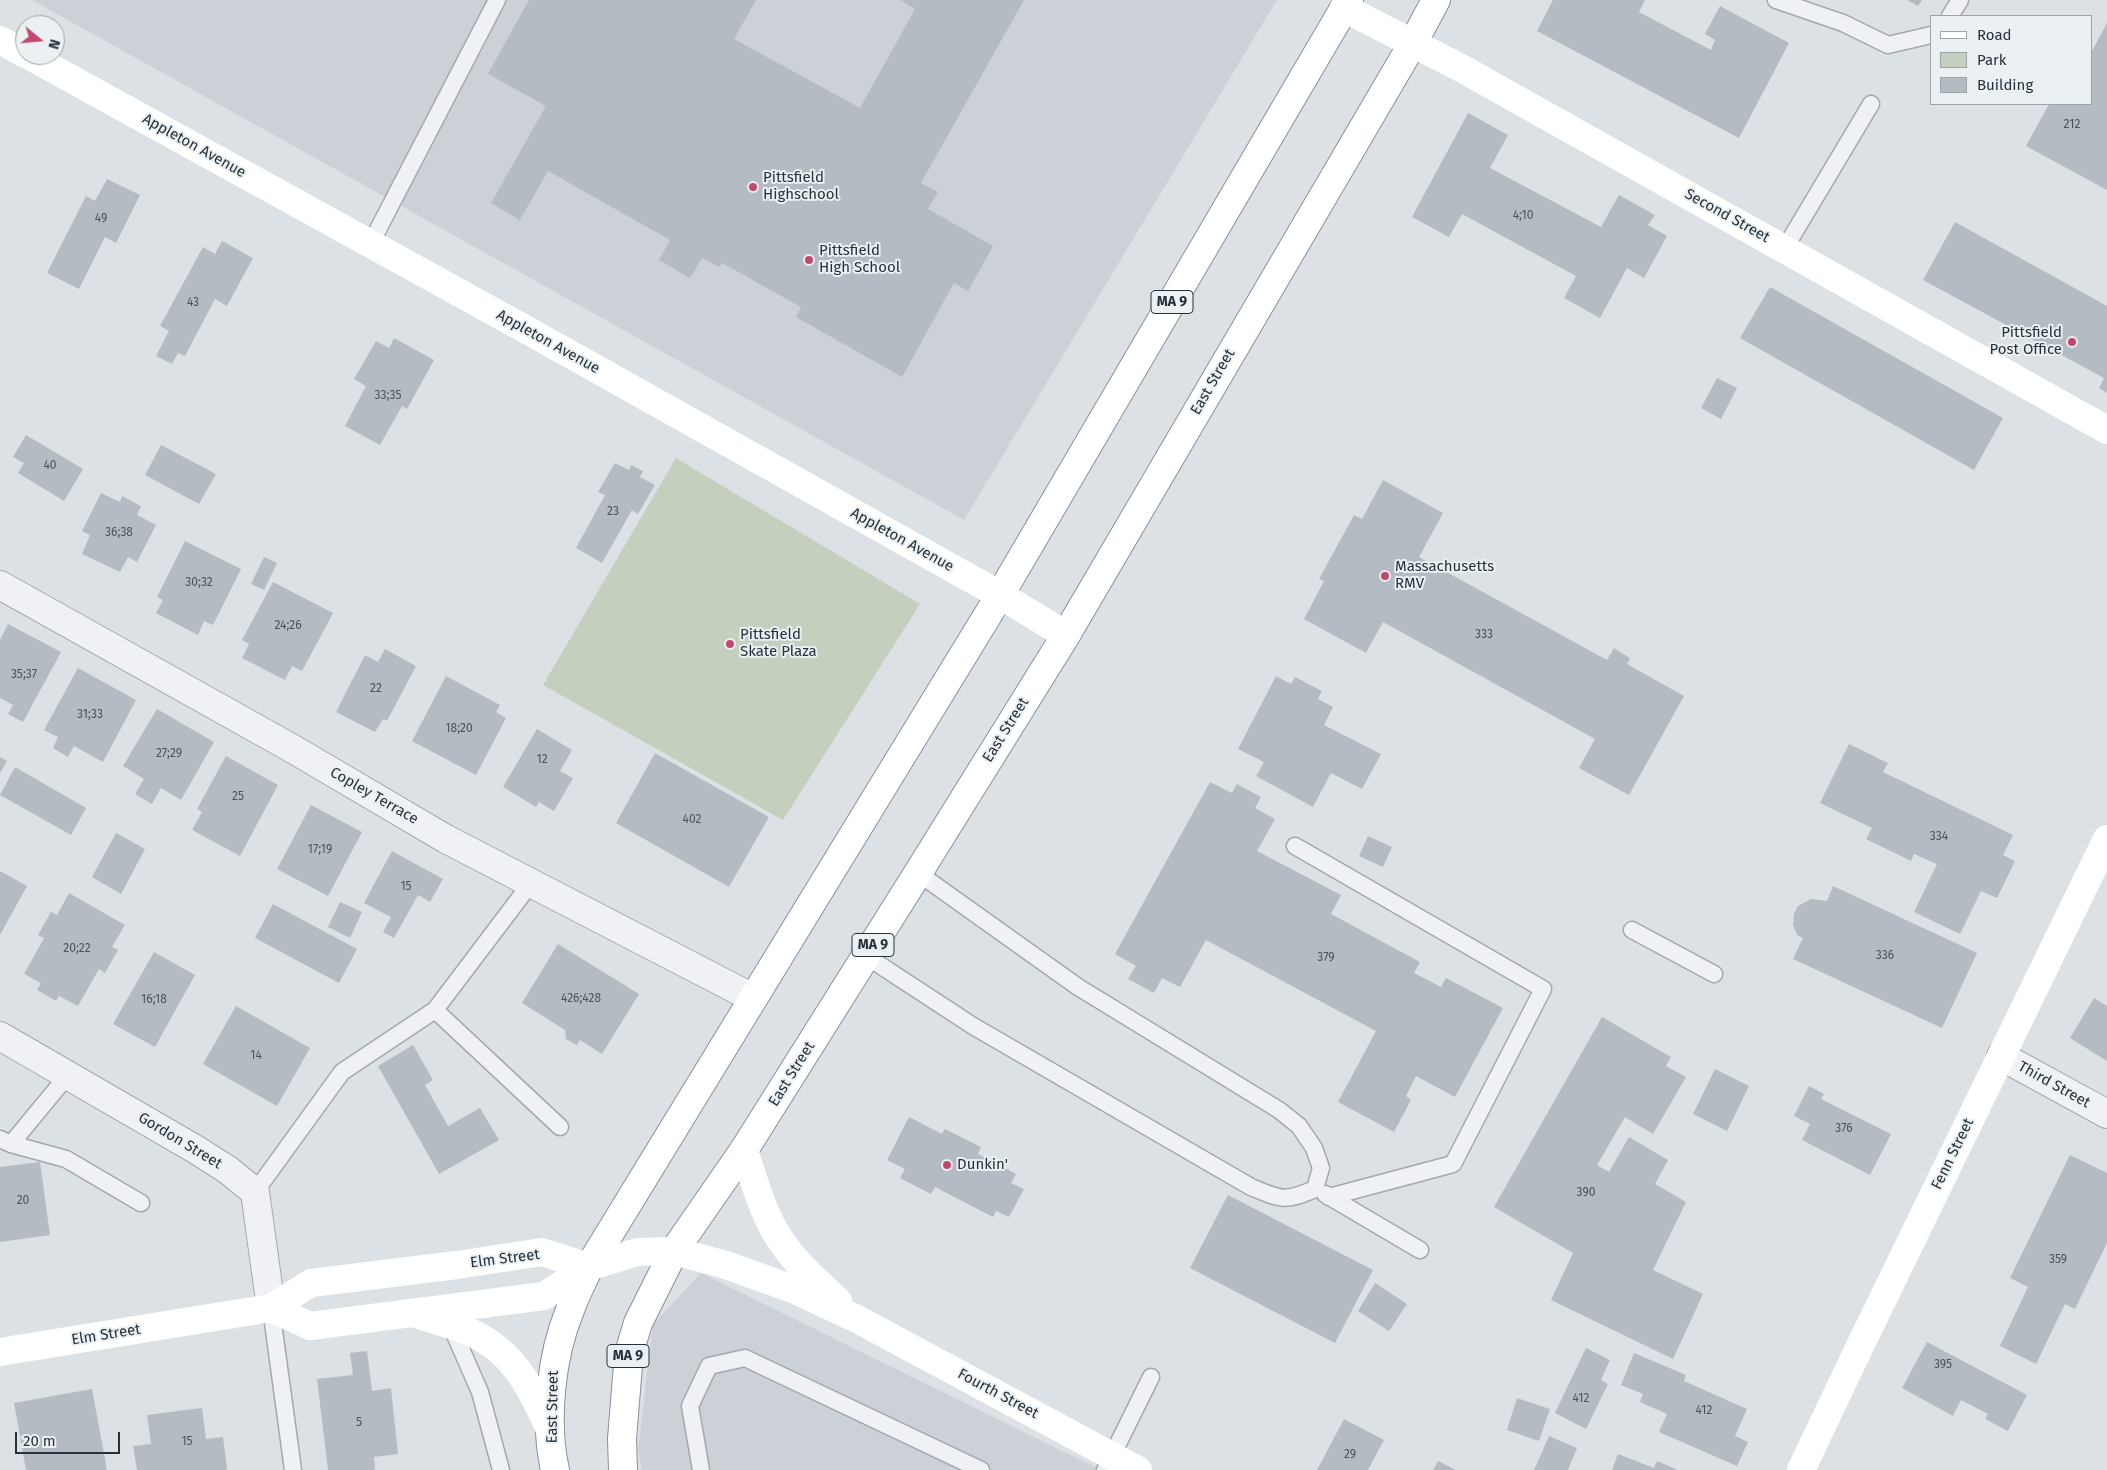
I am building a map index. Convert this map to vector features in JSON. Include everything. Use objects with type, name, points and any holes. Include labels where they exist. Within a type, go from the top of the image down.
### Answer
[{"type":"main road","name":"East Street","points":[[623,1470],[622,1429],[629,1353],[638,1323],[674,1251],[744,1150],[1066,635],[1413,43],[1436,0]]},
{"type":"main road","name":"East Street","points":[[555,1470],[550,1430],[554,1363],[569,1311],[589,1267],[1000,595],[1346,4]]},
{"type":"main road","name":"Second Street","points":[[1346,4],[1413,43],[1785,248],[2107,430]]},
{"type":"main road","name":"Appleton Avenue","points":[[0,40],[15,48]]},
{"type":"main road","name":"Appleton Avenue","points":[[46,65],[371,243],[1000,595],[1066,635]]},
{"type":"main road","name":"Fenn Street","points":[[1801,1470],[2107,839]]},
{"type":"main road","name":"Fourth Street","points":[[744,1150],[758,1193],[776,1233],[802,1267],[857,1319]]},
{"type":"main road","name":"Fourth Street","points":[[589,1267],[637,1252],[674,1251],[724,1264],[793,1289],[857,1319],[1109,1463],[1138,1470]]},
{"type":"main road","name":"Elm Street","points":[[0,1352],[271,1308],[311,1283],[457,1265],[542,1252],[589,1267]]},
{"type":"main road","points":[[271,1308],[310,1326],[413,1313],[544,1296],[589,1267]]},
{"type":"main road","points":[[413,1313],[484,1339],[500,1350],[515,1365],[535,1396],[550,1430]]},
{"type":"street","name":"Copley Terrace","points":[[0,585],[293,749],[446,839],[753,998]]},
{"type":"street","name":"Gordon Street","points":[[0,1036],[228,1170],[255,1192]]},
{"type":"street","name":"Third Street","points":[[2001,1056],[2107,1114]]},
{"type":"street","points":[[255,1192],[271,1308]]},
{"type":"lane","points":[[371,243],[497,0]]},
{"type":"lane","points":[[1776,0],[1843,23],[1888,45],[1930,35]]},
{"type":"lane","points":[[1951,15],[1960,0]]},
{"type":"lane","points":[[1785,248],[1871,104]]},
{"type":"lane","points":[[866,956],[973,1026],[1251,1187],[1272,1196],[1291,1199],[1453,1164],[1543,989],[1295,846]]},
{"type":"lane","points":[[918,873],[1078,987],[1279,1110],[1299,1126],[1314,1148],[1321,1168],[1322,1193]]},
{"type":"lane","points":[[255,1192],[342,1072],[435,1010],[531,883]]},
{"type":"lane","points":[[1632,930],[1714,974]]},
{"type":"lane","points":[[435,1010],[560,1126]]},
{"type":"lane","points":[[68,1075],[5,1141],[66,1159],[141,1203]]},
{"type":"lane","points":[[1322,1193],[1420,1250]]},
{"type":"lane","points":[[271,1308],[293,1470]]},
{"type":"lane","points":[[450,1326],[480,1392],[502,1470]]},
{"type":"lane","points":[[701,1470],[690,1406],[709,1366],[745,1358],[981,1470]]},
{"type":"lane","points":[[1109,1463],[1151,1377]]},
{"type":"shaded area","name":"Pittsfield High School","points":[[32,0],[1277,0],[964,520],[65,18],[65,15],[59,15]]},
{"type":"shaded area","points":[[701,1273],[1101,1470],[642,1470],[638,1450],[653,1324]]},
{"type":"green space","name":"Pittsfield Skate Plaza","points":[[676,458],[920,604],[783,820],[543,685]]},
{"type":"building","name":"Pittsfield Highschool","points":[[529,0],[756,0],[734,39],[860,108],[915,9],[900,0],[1024,0],[921,183],[938,192],[928,209],[993,246],[968,291],[954,283],[902,377],[796,317],[801,307],[722,263],[719,267],[702,258],[690,278],[659,260],[670,240],[548,171],[520,220],[491,203],[546,106],[488,74]]},
{"type":"building","points":[[1553,0],[1645,0],[1639,12],[1711,50],[1715,40],[1705,34],[1720,6],[1789,43],[1739,138],[1537,31]]},
{"type":"building","points":[[1907,0],[1922,0],[1918,6]]},
{"type":"building","points":[[2107,23],[2107,190],[2026,146],[2048,105],[2092,105],[2092,51]]},
{"type":"building","points":[[1468,113],[1508,135],[1490,168],[1601,227],[1619,195],[1655,215],[1648,225],[1667,236],[1644,278],[1627,268],[1600,318],[1564,298],[1576,276],[1462,214],[1449,237],[1412,217]]},
{"type":"building","points":[[107,179],[140,195],[116,243],[105,237],[79,289],[47,273],[86,196],[95,201]]},
{"type":"building","name":"Pittsfield Post Office","points":[[1955,222],[2107,306],[2107,393],[2099,388],[2104,378],[1923,280]]},
{"type":"building","points":[[222,241],[253,258],[227,306],[215,299],[185,356],[178,353],[172,364],[156,356],[169,331],[160,326],[203,247],[215,254]]},
{"type":"building","points":[[1770,287],[2003,418],[1974,470],[1740,338]]},
{"type":"building","points":[[394,338],[434,360],[407,409],[402,406],[380,445],[345,426],[366,386],[354,379],[376,341],[389,348]]},
{"type":"building","points":[[1717,378],[1737,388],[1721,419],[1701,408]]},
{"type":"building","points":[[26,435],[83,469],[64,501],[18,473],[24,463],[13,457]]},
{"type":"building","points":[[161,445],[216,474],[199,504],[145,475]]},
{"type":"building","points":[[615,463],[629,470],[631,465],[643,471],[640,477],[655,485],[638,514],[632,510],[602,563],[576,548],[605,495],[598,492]]},
{"type":"building","points":[[1383,480],[1443,513],[1419,557],[1607,660],[1614,648],[1630,658],[1627,664],[1684,696],[1629,795],[1579,768],[1595,739],[1383,622],[1366,653],[1304,619],[1324,581],[1319,579],[1354,515],[1362,519]]},
{"type":"building","points":[[101,493],[120,502],[122,496],[141,506],[137,515],[156,525],[137,562],[128,557],[120,572],[82,554],[90,535],[82,531]]},
{"type":"building","points":[[185,541],[241,569],[213,625],[204,621],[198,635],[156,613],[163,600],[157,597]]},
{"type":"building","points":[[264,557],[277,563],[264,590],[251,584]]},
{"type":"building","points":[[273,582],[333,613],[302,671],[292,666],[285,680],[242,658],[249,644],[242,640]]},
{"type":"building","points":[[8,624],[61,652],[23,722],[8,714],[13,705],[0,698],[0,640]]},
{"type":"building","points":[[385,649],[416,666],[387,721],[383,719],[375,732],[336,712],[365,655],[378,662]]},
{"type":"building","points":[[78,668],[136,700],[103,762],[74,746],[68,757],[53,748],[58,737],[44,730]]},
{"type":"building","points":[[446,676],[500,705],[496,712],[506,718],[476,775],[412,741]]},
{"type":"building","points":[[1276,676],[1291,684],[1295,677],[1322,691],[1318,699],[1333,707],[1324,725],[1381,754],[1362,789],[1331,773],[1313,807],[1256,776],[1264,762],[1238,749]]},
{"type":"building","points":[[157,709],[214,742],[181,800],[161,788],[152,804],[135,794],[144,779],[123,766]]},
{"type":"building","points":[[537,729],[572,750],[560,771],[573,778],[554,811],[539,802],[536,807],[503,787]]},
{"type":"building","points":[[1849,744],[1888,763],[1883,772],[2013,835],[2003,855],[2015,861],[1997,898],[1981,891],[1960,934],[1914,912],[1937,864],[1914,854],[1911,861],[1866,839],[1872,828],[1820,803]]},
{"type":"building","points":[[655,753],[769,817],[729,887],[616,823]]},
{"type":"building","points":[[226,756],[278,785],[240,856],[192,830],[202,812],[197,809]]},
{"type":"building","points":[[0,757],[7,761],[0,773]]},
{"type":"building","points":[[15,767],[86,808],[71,835],[0,795]]},
{"type":"building","points":[[1210,782],[1232,793],[1237,784],[1261,797],[1255,808],[1275,819],[1257,851],[1341,895],[1331,914],[1420,962],[1414,973],[1441,987],[1446,978],[1503,1008],[1455,1097],[1416,1076],[1406,1096],[1411,1100],[1394,1132],[1338,1102],[1376,1031],[1206,940],[1180,987],[1162,978],[1154,993],[1128,979],[1136,966],[1115,954]]},
{"type":"building","points":[[311,805],[362,832],[328,896],[277,869]]},
{"type":"building","points":[[116,833],[145,849],[121,894],[92,877]]},
{"type":"building","points":[[1368,836],[1392,847],[1383,867],[1359,856]]},
{"type":"building","points":[[392,851],[443,879],[430,902],[418,895],[394,938],[383,932],[391,917],[364,903]]},
{"type":"building","points":[[0,871],[27,886],[0,935]]},
{"type":"building","points":[[1833,886],[1977,953],[1942,1028],[1793,959],[1803,938],[1797,935],[1793,925],[1794,914],[1798,906],[1811,899],[1827,901]]},
{"type":"building","points":[[69,893],[125,925],[112,947],[118,950],[105,973],[99,969],[78,1006],[59,996],[56,1001],[37,990],[41,983],[24,974],[44,938],[38,935],[51,912],[57,915]]},
{"type":"building","points":[[340,902],[362,912],[350,938],[328,927]]},
{"type":"building","points":[[273,904],[357,949],[339,983],[255,938]]},
{"type":"building","points":[[558,944],[639,994],[602,1054],[580,1040],[577,1045],[566,1039],[565,1030],[522,1003]]},
{"type":"building","points":[[154,952],[195,975],[155,1047],[113,1024]]},
{"type":"building","points":[[2094,998],[2107,1006],[2107,1061],[2070,1038]]},
{"type":"building","points":[[236,1006],[310,1048],[277,1106],[203,1064]]},
{"type":"building","points":[[1602,1017],[1671,1057],[1666,1066],[1686,1077],[1653,1134],[1625,1117],[1597,1165],[1609,1172],[1629,1137],[1668,1160],[1655,1184],[1686,1202],[1653,1270],[1703,1294],[1673,1359],[1551,1300],[1573,1253],[1494,1207]]},
{"type":"building","points":[[413,1045],[433,1080],[425,1085],[448,1126],[480,1108],[499,1140],[439,1174],[378,1066]]},
{"type":"building","points":[[1715,1069],[1749,1086],[1727,1131],[1693,1114]]},
{"type":"building","points":[[1809,1086],[1824,1094],[1821,1099],[1891,1134],[1870,1175],[1802,1140],[1810,1124],[1794,1116]]},
{"type":"building","name":"Dunkin'","points":[[909,1117],[942,1134],[945,1129],[981,1147],[978,1154],[1016,1174],[1011,1183],[1024,1189],[1009,1217],[996,1211],[993,1217],[935,1187],[931,1194],[900,1178],[905,1169],[887,1160]]},
{"type":"building","points":[[2070,1155],[2107,1173],[2107,1243],[2075,1309],[2065,1304],[2036,1364],[2000,1346],[2028,1287],[2010,1278]]},
{"type":"building","points":[[40,1162],[50,1235],[0,1242],[0,1167]]},
{"type":"building","points":[[1228,1195],[1373,1270],[1335,1343],[1190,1268]]},
{"type":"building","points":[[1375,1283],[1407,1304],[1389,1331],[1358,1311]]},
{"type":"building","points":[[1927,1342],[2027,1395],[2008,1431],[1985,1419],[1988,1414],[1961,1400],[1953,1416],[1902,1388]]},
{"type":"building","points":[[1586,1348],[1610,1360],[1601,1380],[1608,1384],[1586,1429],[1555,1413]]},
{"type":"building","points":[[367,1351],[372,1391],[391,1388],[398,1454],[374,1457],[375,1470],[328,1470],[317,1379],[353,1375],[350,1353]]},
{"type":"building","points":[[1634,1353],[1686,1375],[1684,1381],[1747,1409],[1735,1436],[1748,1442],[1737,1466],[1659,1432],[1667,1414],[1640,1402],[1643,1394],[1621,1385]]},
{"type":"building","points":[[92,1389],[107,1470],[26,1470],[14,1403]]},
{"type":"building","points":[[1517,1398],[1550,1409],[1539,1441],[1507,1430]]},
{"type":"building","points":[[202,1408],[206,1439],[223,1437],[227,1470],[137,1470],[133,1446],[151,1444],[147,1415]]},
{"type":"building","points":[[1344,1419],[1384,1440],[1368,1470],[1317,1470]]},
{"type":"building","points":[[1549,1436],[1577,1448],[1568,1470],[1534,1470]]},
{"type":"building","points":[[1618,1454],[1654,1468],[1657,1461],[1678,1470],[1612,1470]]},
{"type":"building","points":[[1438,1461],[1456,1470],[1433,1470]]},
{"type":"place","name":"Pittsfield Highschool","points":[[753,187]]},
{"type":"place","name":"Pittsfield High School","points":[[809,260]]},
{"type":"place","name":"Pittsfield Post Office","points":[[2072,342]]},
{"type":"place","name":"Massachusetts RMV","points":[[1385,576]]},
{"type":"place","name":"Pittsfield Skate Plaza","points":[[730,644]]},
{"type":"place","name":"Dunkin'","points":[[947,1165]]}]
